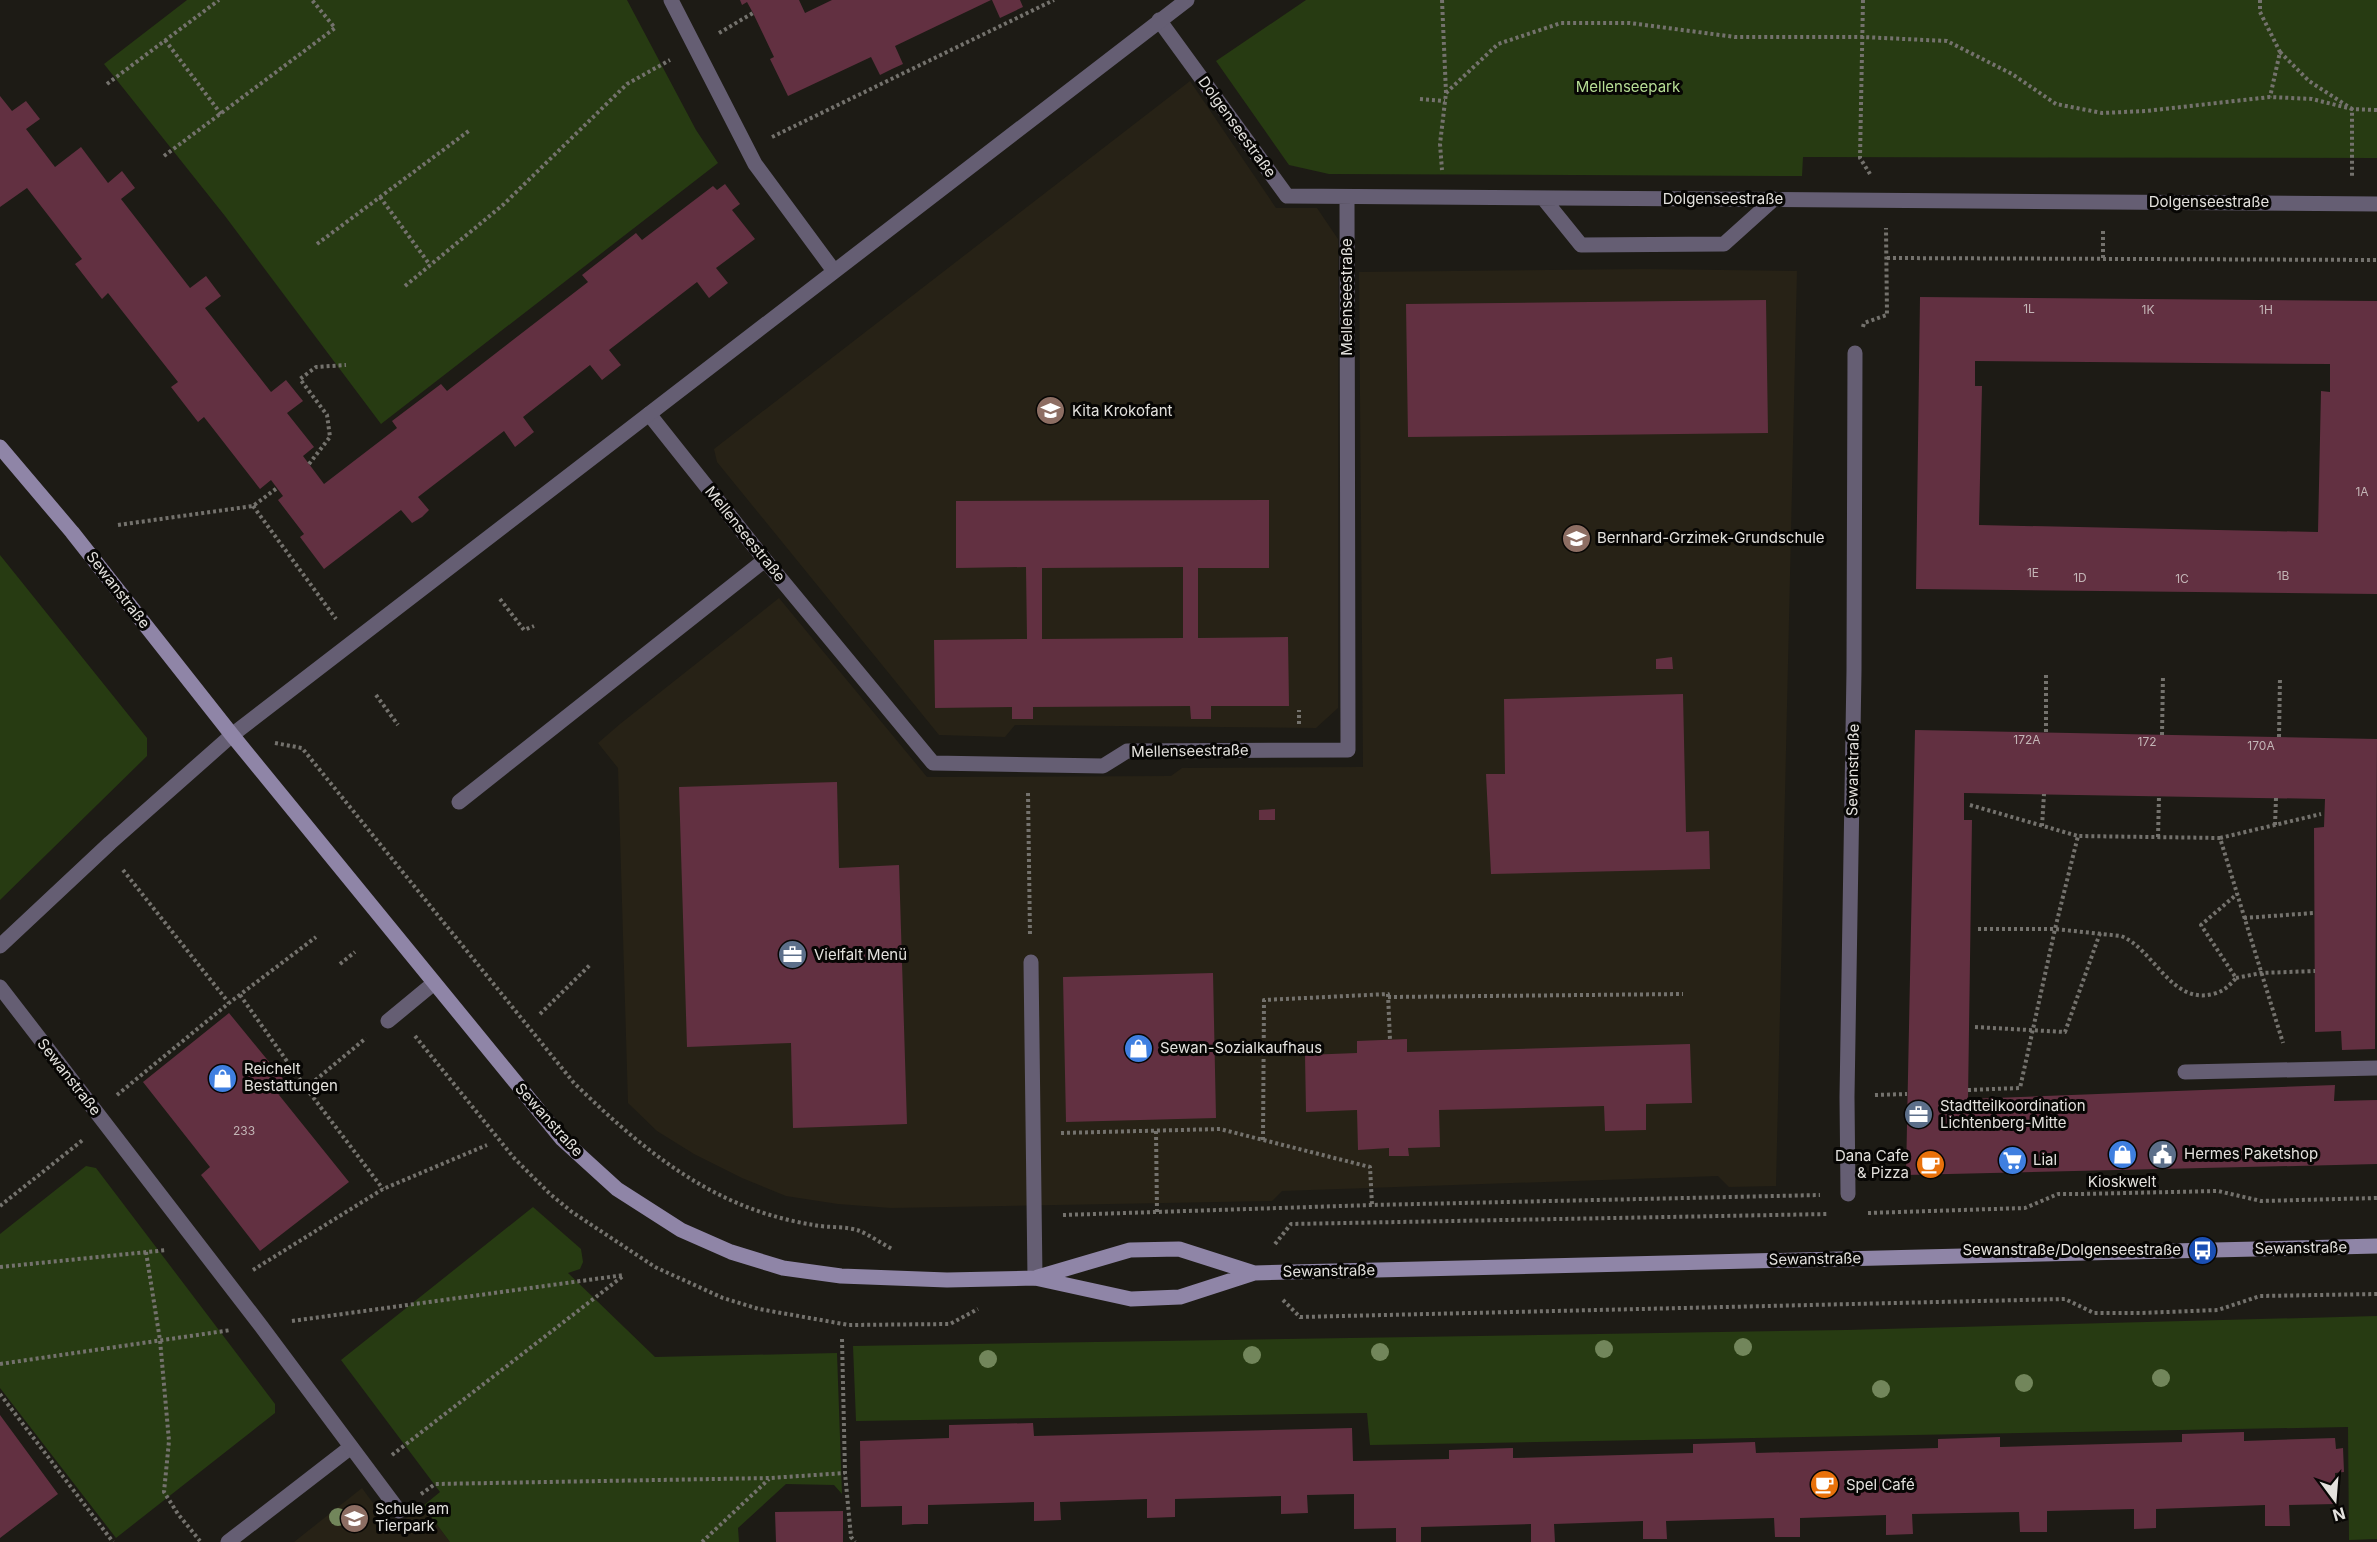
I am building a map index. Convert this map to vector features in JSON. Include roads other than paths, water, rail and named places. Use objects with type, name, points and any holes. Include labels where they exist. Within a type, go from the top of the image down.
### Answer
[{"type":"street","points":[[670,0],[755,164],[834,271]]},
{"type":"street","points":[[0,946],[105,848],[232,735],[1187,0]]},
{"type":"street","name":"Dolgenseestraße","points":[[1159,20],[1287,196],[2377,204]]},
{"type":"street","name":"Mellenseestraße","points":[[649,414],[765,560],[933,763],[1103,766],[1127,751],[1348,750],[1347,197]]},
{"type":"street","points":[[1543,198],[1581,245],[1724,244],[1774,199]]},
{"type":"street","name":"Sewanstraße","points":[[1848,1194],[1847,1073],[1854,671],[1855,353]]},
{"type":"street","name":"Sewanstraße","points":[[0,447],[72,532],[232,735],[562,1139],[617,1188],[681,1230],[731,1252],[783,1268],[841,1276],[947,1280],[1035,1278],[1131,1299],[1180,1297],[1254,1273],[2377,1246]]},
{"type":"street","points":[[459,802],[765,560]]},
{"type":"street","points":[[1030,962],[1035,1278]]},
{"type":"street","points":[[388,1021],[434,983]]},
{"type":"street","name":"Sewanstraße","points":[[0,987],[261,1326],[399,1511]]},
{"type":"street","points":[[2185,1072],[2377,1068]]},
{"type":"street","name":"Sewanstraße","points":[[1035,1278],[1130,1250],[1179,1249],[1254,1273]]},
{"type":"street","points":[[228,1542],[351,1447]]},
{"type":"place","name":"Kita Krokofant","points":[[1051,411]]},
{"type":"place","name":"Bernhard-Grzimek-Grundschule","points":[[1576,538]]},
{"type":"place","name":"Vielfalt Menü","points":[[793,955]]},
{"type":"place","name":"Sewan-Sozialkaufhaus","points":[[1139,1048]]},
{"type":"place","name":"Reichelt Bestattungen","points":[[223,1078]]},
{"type":"place","name":"Stadtteilkoordination Lichtenberg-Mitte","points":[[1919,1115]]},
{"type":"place","name":"Hermes Paketshop","points":[[2163,1154]]},
{"type":"place","name":"Kioskwelt","points":[[2122,1155]]},
{"type":"place","name":"Lial","points":[[2012,1160]]},
{"type":"place","name":"Dana Cafe & Pizza","points":[[1930,1165]]},
{"type":"place","name":"Sewanstraße/Dolgenseestraße","points":[[2202,1250]]},
{"type":"place","name":"Spel Café","points":[[1825,1485]]},
{"type":"place","name":"Schule am Tierpark","points":[[354,1518]]},
{"type":"park label","name":"Mellenseepark","points":[[1628,87]]}]
